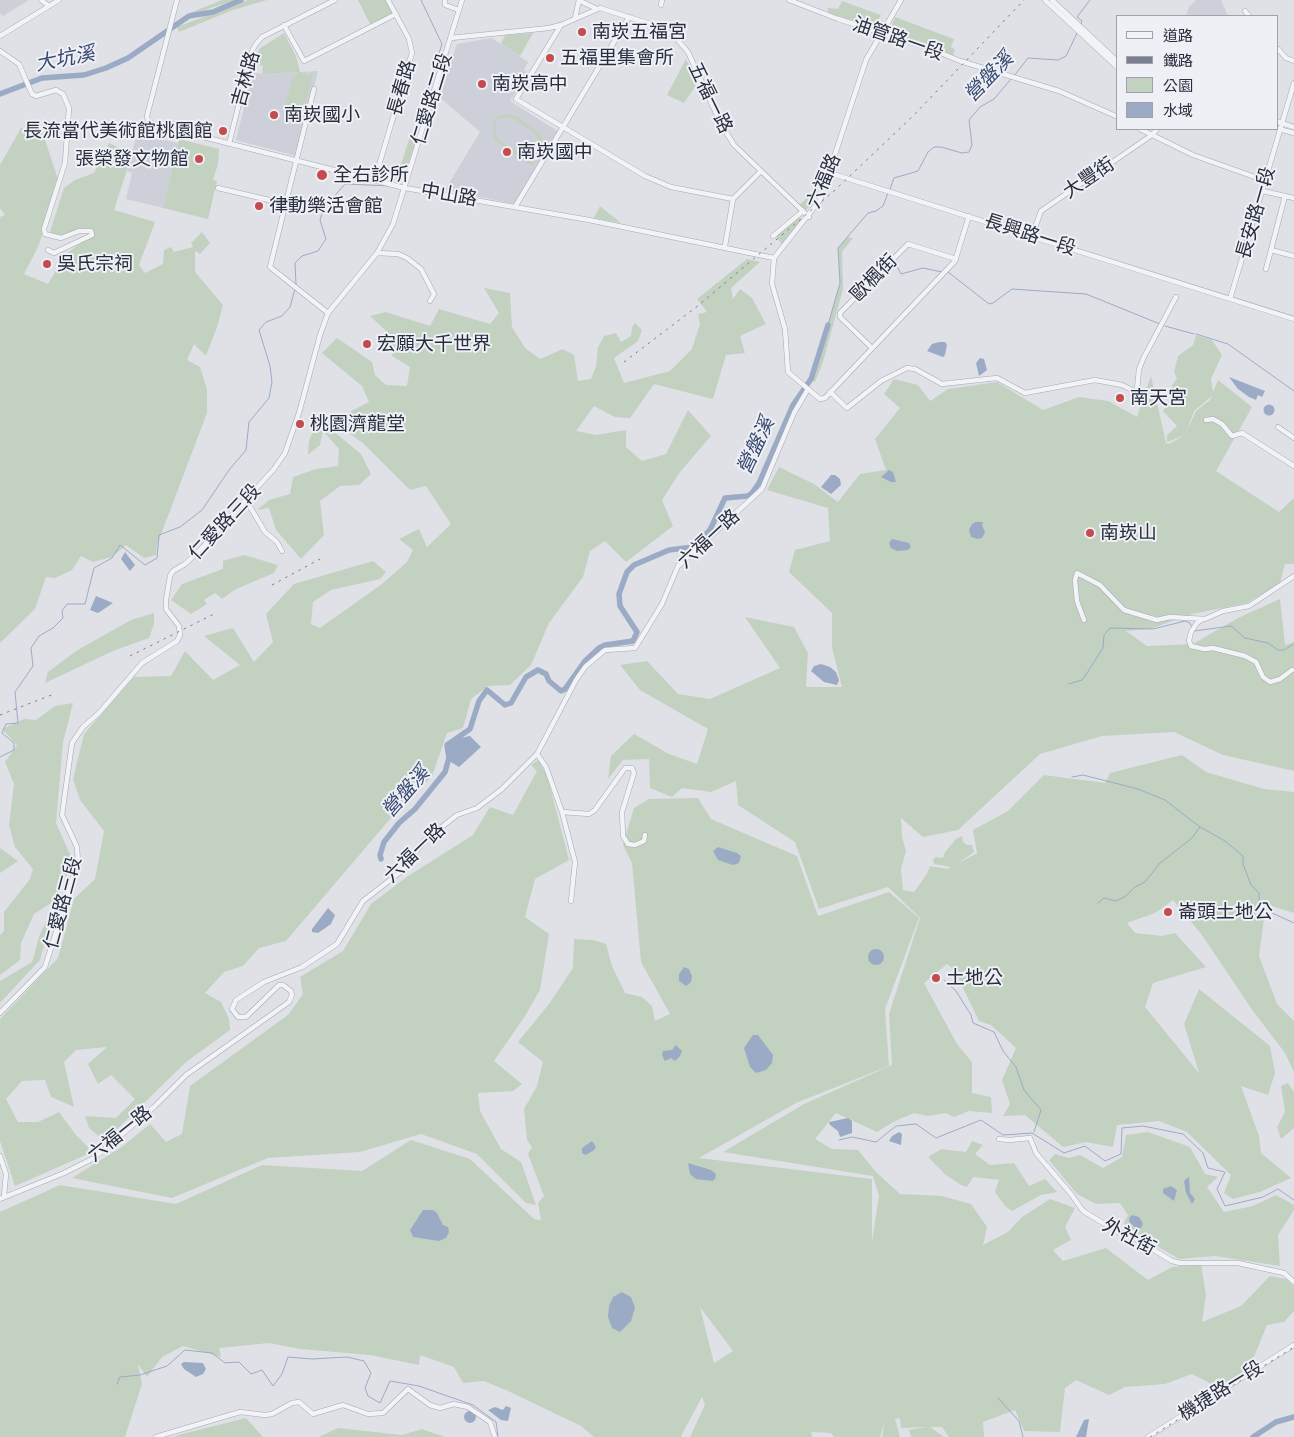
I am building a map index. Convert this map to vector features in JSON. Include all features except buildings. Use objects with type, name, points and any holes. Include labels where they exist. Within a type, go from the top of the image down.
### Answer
[{"type":"street","points":[[41,0],[50,6]]},
{"type":"street","points":[[0,36],[59,0]]},
{"type":"street","name":"中山路","points":[[177,0],[147,116],[148,121],[157,126],[405,188],[725,246],[774,258]]},
{"type":"street","name":"吉林路","points":[[229,144],[252,51],[262,37],[335,0]]},
{"type":"street","name":"長春路","points":[[375,179],[412,52],[409,39],[388,0]]},
{"type":"street","points":[[446,0],[444,5],[459,10]]},
{"type":"street","name":"仁愛路二段","points":[[405,188],[462,0]]},
{"type":"street","points":[[580,0],[586,13]]},
{"type":"street","points":[[575,18],[580,0]]},
{"type":"street","name":"五福一路","points":[[580,0],[595,8],[609,10],[660,27],[678,39],[690,57],[730,138],[761,172],[809,216]]},
{"type":"street","name":"油管路一段","points":[[789,0],[881,33],[930,48],[960,61],[1059,91],[1116,116]]},
{"type":"street","name":"六福路","points":[[774,258],[820,200],[866,60],[901,0]]},
{"type":"street","points":[[1045,0],[1116,60]]},
{"type":"street","points":[[1052,0],[1074,24]]},
{"type":"street","points":[[451,38],[561,25],[595,8]]},
{"type":"street","points":[[1245,11],[1249,15]]},
{"type":"street","points":[[284,25],[304,61],[396,14]]},
{"type":"street","points":[[515,207],[628,17]]},
{"type":"street","points":[[561,25],[516,99],[671,188],[733,199]]},
{"type":"street","points":[[1080,29],[1116,66]]},
{"type":"street","points":[[1279,50],[1286,58],[1294,61]]},
{"type":"street","points":[[0,51],[19,64],[32,94],[36,96],[56,90],[62,94],[69,108],[65,163],[44,229],[45,234],[61,238],[86,230],[90,231],[92,235],[54,253],[48,250]]},
{"type":"street","name":"長安路一段","points":[[1280,126],[1294,83]]},
{"type":"street","points":[[314,89],[270,267],[328,313]]},
{"type":"street","points":[[1280,126],[1294,127]]},
{"type":"street","points":[[1280,126],[1294,134]]},
{"type":"street","points":[[1142,130],[1194,155],[1266,181]]},
{"type":"street","name":"大豐街","points":[[1032,236],[1041,211],[1152,135],[1155,130]]},
{"type":"street","name":"長安路一段","points":[[1230,299],[1263,192],[1279,130]]},
{"type":"street","points":[[725,246],[733,199],[761,172]]},
{"type":"street","name":"長興路一段","points":[[830,173],[1294,319]]},
{"type":"street","points":[[218,188],[286,204]]},
{"type":"street","name":"仁愛路三段","points":[[0,1013],[45,967],[78,862],[77,847],[62,815],[72,742],[82,727],[99,713],[142,663],[177,642],[180,635],[179,626],[166,609],[170,576],[173,571],[191,559],[279,463],[288,446],[328,313],[377,253],[390,231],[405,188]]},
{"type":"street","points":[[1263,192],[1294,198]]},
{"type":"street","points":[[1266,269],[1285,196]]},
{"type":"street","points":[[773,236],[803,211]]},
{"type":"street","points":[[774,258],[772,284],[785,328],[787,369],[820,399],[824,398],[829,392],[832,392],[956,259],[970,216]]},
{"type":"street","name":"歐楓街","points":[[872,348],[840,317],[840,313],[908,244],[956,259]]},
{"type":"street","points":[[1271,250],[1294,256]]},
{"type":"street","points":[[377,253],[398,254],[421,268],[434,294],[430,301]]},
{"type":"street","points":[[829,392],[847,408],[881,381],[907,368],[915,369],[942,384],[997,378],[1025,393],[1095,380],[1122,385],[1134,391],[1136,390],[1139,369],[1144,357],[1176,297]]},
{"type":"street","name":"六福一路","points":[[2,1198],[64,1173],[94,1158],[154,1107],[186,1075],[289,1002],[292,995],[291,991],[283,985],[279,985],[246,1017],[238,1017],[232,1009],[236,1000],[257,987],[302,967],[337,944],[363,902],[403,870],[424,841],[457,815],[477,808],[494,797],[537,754],[561,712],[576,680],[585,667],[605,650],[635,648],[662,604],[678,566],[762,489],[794,413],[808,389]]},
{"type":"street","points":[[1206,420],[1213,419],[1222,424],[1232,436],[1242,433],[1294,466]]},
{"type":"street","points":[[1278,427],[1294,438]]},
{"type":"street","points":[[246,500],[265,532],[277,542],[282,551]]},
{"type":"street","points":[[1084,620],[1077,601],[1075,580],[1077,573],[1100,585],[1124,610],[1152,619],[1170,617],[1205,619]]},
{"type":"street","points":[[1292,670],[1280,679],[1270,682],[1263,677],[1256,662],[1245,656],[1214,648],[1204,649],[1191,646],[1189,641],[1191,632],[1197,622],[1223,611],[1249,606],[1294,576]]},
{"type":"street","points":[[537,754],[546,767],[562,812],[575,862],[571,901]]},
{"type":"street","points":[[562,812],[589,814],[625,768],[629,767],[632,768],[634,773],[622,812],[623,836],[628,844],[635,845],[644,841],[645,835]]},
{"type":"street","name":"外社街","points":[[999,1139],[1030,1138],[1036,1153],[1083,1211],[1118,1232],[1128,1234],[1172,1261],[1180,1263],[1238,1263],[1284,1274],[1294,1282]]},
{"type":"street","points":[[0,1156],[6,1174],[2,1198]]},
{"type":"street","name":"機捷路一段","points":[[1148,1437],[1294,1345]]},
{"type":"street","points":[[156,1437],[240,1412],[272,1414],[292,1403],[300,1402],[313,1414],[343,1405],[368,1414],[388,1412],[398,1396],[408,1389],[430,1405],[440,1408],[454,1404],[468,1407],[490,1422],[494,1428],[495,1437]]},
{"type":"shaded area","points":[[0,0],[29,0],[3,16],[0,13]]},
{"type":"shaded area","points":[[1196,0],[1221,0],[1228,15],[1186,15],[1189,7]]},
{"type":"shaded area","points":[[492,38],[528,62],[524,70],[528,72],[510,101],[559,132],[515,204],[445,190],[480,132],[438,96],[457,44]]},
{"type":"shaded area","name":"南崁國小","points":[[318,71],[296,156],[236,140],[253,72],[262,74]]},
{"type":"shaded area","points":[[137,134],[178,143],[163,208],[126,199],[132,173],[127,171]]},
{"type":"green space","points":[[222,0],[235,0],[190,15],[190,13]]},
{"type":"green space","points":[[248,0],[267,0],[233,10],[179,32],[177,27]]},
{"type":"green space","points":[[358,0],[387,0],[394,14],[371,26]]},
{"type":"green space","points":[[842,1],[881,15],[874,28],[829,13],[827,8],[838,9]]},
{"type":"green space","points":[[895,17],[954,39],[951,47],[955,50],[953,55],[903,38],[902,35],[889,31]]},
{"type":"green space","points":[[284,33],[296,56],[300,72],[309,76],[311,72],[313,73],[301,123],[298,122],[298,115],[296,124],[283,121],[285,114],[290,115],[285,106],[292,79],[299,72],[262,74],[263,66],[255,63],[259,49]]},
{"type":"green space","points":[[533,33],[520,56],[501,44],[505,35]]},
{"type":"green space","points":[[686,59],[697,84],[684,103],[667,95]]},
{"type":"green space","points":[[506,114],[517,116],[541,134],[543,142],[541,150],[529,158],[535,162],[533,166],[497,142],[493,136],[494,122],[499,116]],"holes":[[[503,118],[512,118],[535,133],[539,142],[536,151],[530,155],[522,155],[498,139],[495,128],[497,121]]]},
{"type":"green space","points":[[21,128],[42,131],[59,182],[38,247],[24,274],[48,284],[66,254],[92,234],[83,230],[62,239],[49,235],[64,188],[75,180],[94,173],[109,143],[132,154],[114,210],[155,222],[139,265],[145,273],[163,264],[164,250],[171,247],[174,252],[193,247],[191,243],[202,232],[210,243],[200,254],[195,251],[195,272],[223,305],[206,356],[194,344],[187,360],[200,367],[207,389],[207,413],[157,545],[156,555],[144,558],[126,545],[112,557],[93,562],[81,556],[72,570],[55,578],[46,577],[35,609],[0,643],[0,217],[5,215],[0,208],[0,165]]},
{"type":"green space","points":[[410,137],[417,139],[403,179],[396,179]]},
{"type":"green space","name":"張榮發文物館","points":[[179,139],[219,149],[218,164],[213,180],[217,181],[208,219],[163,208]]},
{"type":"green space","points":[[808,197],[814,202],[805,211],[799,205]]},
{"type":"green space","points":[[600,206],[621,223],[594,218]]},
{"type":"green space","points":[[799,217],[803,222],[783,246],[776,236]]},
{"type":"green space","points":[[847,237],[853,238],[842,252],[843,289],[823,362],[815,382],[811,380],[840,283],[838,248]]},
{"type":"green space","points":[[747,259],[760,262],[731,288],[733,299],[740,289],[752,298],[766,324],[740,336],[745,353],[726,355],[713,399],[654,384],[630,418],[615,417],[594,406],[576,431],[596,435],[626,430],[626,447],[642,461],[666,454],[688,410],[711,436],[680,472],[662,500],[673,526],[626,562],[605,541],[590,551],[583,577],[549,623],[531,665],[510,685],[488,686],[471,699],[463,728],[447,733],[432,776],[390,819],[286,941],[259,948],[243,966],[224,972],[205,993],[221,1002],[229,1019],[230,1030],[186,1062],[105,1141],[89,1128],[85,1116],[116,1118],[135,1099],[111,1075],[98,1084],[88,1064],[107,1047],[76,1050],[64,1062],[74,1107],[51,1097],[45,1080],[22,1081],[6,1099],[18,1122],[38,1122],[59,1112],[76,1135],[88,1147],[88,1154],[15,1186],[0,1141],[0,1019],[58,958],[74,899],[95,879],[104,831],[80,800],[73,779],[84,734],[134,677],[171,676],[185,651],[213,680],[240,665],[204,636],[233,628],[254,662],[273,642],[266,614],[294,584],[373,561],[386,572],[380,579],[331,590],[313,602],[311,624],[320,628],[382,584],[407,562],[413,550],[399,539],[419,529],[427,547],[451,524],[426,486],[410,490],[363,443],[332,421],[369,402],[362,386],[322,353],[337,338],[372,362],[375,375],[386,385],[407,386],[410,367],[392,356],[393,337],[370,316],[386,312],[430,326],[439,309],[490,324],[499,313],[484,288],[510,293],[512,327],[525,348],[540,359],[563,349],[574,355],[578,381],[591,379],[596,366],[598,347],[604,336],[616,333],[621,342],[631,336],[632,327],[635,323],[642,330],[638,341],[614,358],[624,383],[670,371],[692,349],[700,324],[698,314],[707,312],[697,299]]},
{"type":"green space","points":[[1196,335],[1212,340],[1222,355],[1211,379],[1213,392],[1218,380],[1252,407],[1216,471],[1279,512],[1294,498],[1294,564],[1285,564],[1280,583],[1247,603],[1192,614],[1150,629],[1126,631],[1147,646],[1193,644],[1238,618],[1280,599],[1285,645],[1294,642],[1294,771],[1223,755],[1174,732],[1102,736],[1040,754],[958,830],[923,837],[901,818],[902,837],[906,851],[901,869],[903,890],[914,892],[927,874],[930,866],[947,869],[951,867],[934,864],[933,860],[935,857],[943,858],[945,852],[956,839],[962,836],[963,842],[967,845],[972,845],[974,852],[957,864],[977,853],[973,830],[1008,811],[1044,775],[1105,783],[1110,773],[1182,755],[1206,772],[1264,789],[1294,792],[1294,913],[1266,904],[1259,956],[1277,1004],[1294,1021],[1294,1072],[1285,1053],[1253,1011],[1202,935],[1173,900],[1155,913],[1127,923],[1135,933],[1162,936],[1175,933],[1206,967],[1153,983],[1145,1007],[1199,1073],[1184,1024],[1199,989],[1270,1046],[1275,1073],[1268,1095],[1241,1086],[1259,1136],[1261,1153],[1291,1178],[1260,1192],[1233,1199],[1224,1193],[1231,1175],[1187,1132],[1159,1121],[1117,1125],[1113,1147],[1086,1142],[1063,1147],[1025,1115],[1003,1116],[1010,1104],[1002,1080],[1016,1048],[991,1025],[979,1021],[955,971],[947,964],[924,983],[957,1044],[972,1062],[972,1093],[991,1097],[992,1113],[969,1111],[954,1117],[946,1113],[928,1116],[914,1113],[895,1121],[877,1132],[836,1113],[815,1139],[832,1149],[858,1150],[876,1172],[900,1194],[942,1196],[971,1204],[987,1227],[983,1245],[1008,1232],[1022,1217],[1050,1199],[1075,1208],[1065,1227],[1071,1240],[1053,1250],[1063,1261],[1106,1248],[1148,1280],[1172,1267],[1201,1264],[1206,1295],[1202,1322],[1241,1306],[1270,1276],[1286,1279],[1294,1286],[1294,1311],[1284,1322],[1267,1325],[1249,1369],[1217,1387],[1192,1374],[1165,1384],[1125,1387],[1109,1395],[1076,1380],[1065,1388],[1060,1432],[1024,1431],[1015,1410],[983,1422],[984,1437],[949,1437],[942,1427],[930,1427],[944,1437],[911,1437],[909,1430],[926,1427],[901,1428],[900,1418],[895,1419],[900,1437],[882,1437],[885,1420],[880,1437],[834,1437],[831,1433],[811,1432],[812,1437],[690,1437],[705,1405],[702,1397],[681,1436],[683,1437],[594,1437],[581,1426],[484,1381],[463,1383],[454,1367],[420,1355],[419,1365],[370,1355],[300,1349],[269,1343],[219,1348],[221,1357],[183,1346],[162,1357],[147,1377],[138,1364],[142,1384],[125,1437],[0,1437],[0,1212],[60,1185],[176,1204],[262,1165],[362,1171],[411,1140],[470,1159],[534,1219],[541,1220],[538,1203],[544,1196],[528,1154],[532,1147],[527,1140],[524,1109],[537,1086],[543,1062],[518,1042],[549,1004],[573,968],[574,939],[593,940],[606,944],[612,966],[625,993],[642,997],[652,1006],[655,1021],[670,1014],[641,962],[632,863],[623,845],[634,808],[649,799],[698,798],[711,819],[797,856],[818,916],[889,892],[919,918],[885,1009],[889,1066],[796,1103],[699,1158],[872,1179],[872,1242],[879,1196],[873,1176],[723,1152],[804,1104],[892,1065],[889,1014],[920,918],[888,887],[819,909],[795,842],[738,805],[736,781],[711,792],[682,788],[672,797],[650,788],[649,759],[623,760],[608,779],[611,756],[634,734],[669,754],[697,764],[708,729],[640,690],[620,665],[647,661],[678,694],[710,699],[780,668],[745,617],[794,627],[808,653],[806,687],[842,687],[832,648],[832,613],[789,572],[795,550],[830,541],[828,508],[767,490],[779,467],[814,484],[838,502],[860,474],[886,470],[875,439],[900,408],[884,394],[894,379],[918,385],[930,401],[948,389],[997,382],[1043,410],[1079,397],[1108,401],[1137,417],[1151,376],[1166,443],[1169,444],[1183,436],[1167,442],[1167,435],[1177,426],[1163,411],[1173,395],[1172,385],[1177,379],[1174,372],[1178,356],[1193,345]],"holes":[[[1212,396],[1210,400],[1196,411],[1186,433],[1194,411]],[[700,1307],[733,1351],[714,1363]]]},
{"type":"green space","points":[[311,420],[333,431],[361,454],[371,474],[359,485],[340,486],[320,501],[324,535],[301,559],[276,530],[269,508],[257,510],[269,500],[290,494],[293,477],[316,469],[338,466],[339,449],[323,431],[320,445],[308,455],[309,441],[313,431]]},
{"type":"green space","points":[[244,555],[278,565],[274,573],[236,589],[222,599],[215,593],[204,600],[207,604],[191,614],[171,600],[182,584],[223,569],[223,561]]},
{"type":"green space","points":[[154,613],[154,624],[149,638],[113,651],[45,683],[48,672],[76,651],[131,620]]},
{"type":"green space","points":[[73,703],[63,742],[56,823],[73,861],[54,901],[34,914],[21,943],[20,960],[0,975],[0,935],[4,931],[4,912],[30,879],[33,869],[15,847],[9,825],[14,784],[5,762],[17,745],[2,729],[24,719],[36,720],[55,706]]},
{"type":"green space","points":[[538,760],[547,775],[569,860],[535,879],[525,917],[549,934],[540,990],[525,1016],[494,1061],[522,1084],[513,1091],[478,1093],[480,1111],[501,1149],[521,1162],[536,1205],[526,1203],[477,1154],[421,1134],[360,1152],[268,1158],[172,1198],[72,1178],[123,1146],[150,1124],[166,1142],[182,1134],[190,1086],[288,1015],[303,994],[300,977],[343,951],[371,904],[408,876],[473,835],[490,807],[513,815],[537,771],[531,765]]},
{"type":"green space","points":[[0,848],[18,861],[0,873]]},
{"type":"green space","points":[[49,916],[51,919],[40,960],[0,1003],[0,981],[32,962],[40,934]]},
{"type":"green space","points":[[1288,1083],[1294,1092],[1294,1128],[1281,1139],[1277,1127],[1285,1112],[1281,1086]]},
{"type":"green space","points":[[1148,1132],[1190,1147],[1205,1174],[1218,1177],[1207,1187],[1224,1212],[1253,1206],[1276,1195],[1294,1205],[1294,1210],[1278,1235],[1280,1266],[1215,1256],[1179,1259],[1140,1236],[1124,1223],[1128,1215],[1120,1203],[1096,1204],[1077,1194],[1049,1160],[1055,1154],[1069,1158],[1080,1155],[1103,1168],[1122,1157],[1126,1135]]},
{"type":"green space","points":[[972,1141],[983,1145],[975,1154],[990,1165],[1014,1163],[1029,1186],[1045,1179],[1057,1192],[1041,1195],[1012,1211],[1005,1206],[995,1192],[999,1180],[973,1177],[967,1187],[946,1175],[928,1157],[941,1149],[966,1152]]},
{"type":"green space","points":[[246,1418],[263,1437],[174,1437],[182,1434]]},
{"type":"green space","points":[[338,1428],[402,1435],[422,1429],[445,1437],[319,1437]]},
{"type":"water","points":[[945,342],[947,345],[943,357],[927,351],[932,344]]},
{"type":"water","points":[[980,358],[984,359],[987,370],[979,376],[976,363]]},
{"type":"water","points":[[1229,377],[1265,391],[1262,397],[1258,395],[1256,400],[1238,389]]},
{"type":"water","points":[[1267,405],[1271,405],[1274,410],[1273,414],[1267,415],[1264,412],[1264,408]]},
{"type":"water","points":[[889,470],[893,472],[896,482],[891,482],[881,477]]},
{"type":"water","points":[[831,475],[835,475],[840,479],[841,485],[831,494],[821,487]]},
{"type":"water","points":[[983,522],[982,525],[985,532],[982,538],[978,539],[971,537],[969,530],[972,524]]},
{"type":"water","points":[[892,539],[909,543],[911,547],[908,550],[897,551],[891,548],[889,543]]},
{"type":"water","points":[[125,552],[135,565],[130,571],[121,559]]},
{"type":"water","points":[[96,596],[113,603],[98,613],[90,610]]},
{"type":"water","points":[[821,664],[830,667],[836,672],[839,680],[837,685],[824,682],[811,671],[814,666]]},
{"type":"water","points":[[470,736],[481,747],[459,767],[451,762],[448,748],[456,739]]},
{"type":"water","points":[[718,847],[741,856],[739,863],[733,865],[718,860],[713,851]]},
{"type":"water","points":[[328,908],[335,915],[331,924],[318,933],[312,932],[312,929]]},
{"type":"water","points":[[876,949],[882,951],[884,957],[882,963],[876,965],[870,963],[868,957],[870,951]]},
{"type":"water","points":[[684,967],[689,969],[692,976],[691,982],[686,986],[679,981],[679,974]]},
{"type":"water","points":[[753,1035],[758,1035],[773,1055],[772,1063],[766,1070],[756,1073],[750,1067],[744,1048]]},
{"type":"water","points":[[676,1045],[682,1051],[680,1056],[675,1061],[671,1058],[665,1061],[662,1055],[663,1051],[672,1050]]},
{"type":"water","points":[[848,1118],[852,1121],[852,1133],[840,1137],[838,1131],[829,1122]]},
{"type":"water","points":[[899,1132],[902,1134],[901,1145],[889,1141],[892,1136]]},
{"type":"water","points":[[592,1141],[596,1147],[594,1150],[586,1155],[582,1153],[582,1148]]},
{"type":"water","points":[[688,1163],[711,1170],[716,1174],[715,1179],[712,1181],[696,1179],[690,1174]]},
{"type":"water","points":[[1189,1177],[1190,1193],[1195,1199],[1192,1204],[1186,1193],[1184,1181]]},
{"type":"water","points":[[1171,1186],[1177,1190],[1174,1201],[1163,1193],[1163,1189]]},
{"type":"water","points":[[423,1210],[433,1210],[437,1213],[443,1225],[448,1227],[449,1232],[446,1238],[439,1241],[413,1237],[410,1230]]},
{"type":"water","points":[[1132,1215],[1139,1217],[1143,1224],[1141,1228],[1136,1228],[1130,1223],[1129,1218]]},
{"type":"water","points":[[622,1292],[631,1297],[635,1308],[631,1321],[620,1332],[612,1328],[608,1317],[609,1306],[613,1297]]},
{"type":"water","points":[[184,1362],[203,1363],[206,1369],[203,1374],[196,1377],[184,1369],[181,1364]]},
{"type":"water","points":[[506,1406],[511,1408],[508,1421],[501,1420],[488,1410],[495,1407],[503,1410]]},
{"type":"water","points":[[468,1411],[472,1411],[476,1417],[472,1423],[468,1423],[464,1419],[464,1415]]},
{"type":"water","points":[[1089,1419],[1086,1437],[1076,1437],[1084,1420]]},
{"type":"waterway","name":"大坑溪","points":[[0,94],[42,78],[84,75],[106,68],[128,58],[189,16],[213,12],[241,0]]},
{"type":"waterway","points":[[413,137],[442,44],[421,0]]},
{"type":"waterway","name":"營盤溪","points":[[1014,76],[1028,58],[1058,60],[1066,56],[1082,21],[1077,17],[1090,0]]},
{"type":"waterway","name":"營盤溪","points":[[890,189],[894,178],[918,171],[928,152],[934,147],[962,153],[969,152],[972,145],[969,120],[980,107],[994,99],[1011,79]]},
{"type":"waterway","points":[[0,757],[14,750],[14,743],[2,733],[6,724],[18,723],[15,692],[33,666],[31,648],[39,636],[53,628],[63,618],[62,611],[67,604],[85,604],[94,568],[112,558],[120,545],[145,565],[157,558],[159,535],[180,527],[202,510],[229,470],[246,450],[249,422],[269,398],[272,382],[270,366],[259,330],[266,322],[282,316],[290,307],[296,285],[295,263],[302,256],[318,251],[326,239],[320,220],[324,208],[345,184],[391,186]]},
{"type":"waterway","name":"營盤溪","points":[[828,325],[840,283],[838,248],[868,213],[876,211],[883,206],[888,193]]},
{"type":"waterway","points":[[897,261],[896,264],[901,274],[923,268],[942,272]]},
{"type":"waterway","points":[[948,272],[989,304],[1012,289],[1086,294],[1160,324]]},
{"type":"waterway","name":"營盤溪","points":[[381,859],[380,855],[384,842],[399,823],[415,809],[445,772],[449,758],[447,745],[470,729],[479,701],[487,690],[505,705],[511,703],[526,677],[538,670],[546,674],[549,681],[561,691],[565,689],[585,661],[599,648],[605,645],[633,641],[637,632],[620,606],[619,594],[627,572],[634,565],[669,550],[693,547],[710,530],[725,498],[748,496],[752,493],[759,483],[793,405],[811,379],[828,325]]},
{"type":"waterway","points":[[1165,326],[1194,334]]},
{"type":"waterway","points":[[1196,334],[1228,344],[1294,391]]},
{"type":"waterway","points":[[1069,684],[1082,680],[1103,648],[1104,635],[1110,628],[1153,629],[1185,621],[1190,623],[1192,628]]},
{"type":"waterway","points":[[1194,631],[1231,626],[1245,638],[1268,643],[1278,650],[1284,650],[1294,644]]},
{"type":"waterway","points":[[1072,777],[1083,775],[1138,789],[1165,800],[1200,827],[1225,841],[1243,856],[1243,864],[1251,885],[1259,893],[1259,904],[1270,912],[1294,923]]},
{"type":"waterway","points":[[1098,903],[1104,898],[1116,901],[1145,882],[1160,863],[1192,838],[1200,827]]},
{"type":"waterway","points":[[944,980],[956,991],[971,1015],[973,1023],[994,1032],[1003,1051],[1016,1067],[1024,1090],[1041,1110],[1034,1132]]},
{"type":"waterway","points":[[839,1140],[852,1137],[876,1142],[896,1126],[916,1124],[936,1138],[981,1120],[1003,1135],[1032,1133],[1064,1153],[1085,1146],[1105,1161],[1121,1154],[1122,1128],[1143,1126],[1183,1134],[1203,1153],[1208,1168],[1225,1172],[1217,1189],[1225,1206],[1263,1197],[1278,1189],[1294,1200]]},
{"type":"waterway","points":[[117,1384],[120,1377],[140,1375],[167,1366],[185,1350],[212,1353],[225,1363],[239,1362],[251,1374],[262,1370],[273,1386],[282,1374],[288,1357],[312,1359],[347,1357],[364,1361],[371,1373],[365,1388],[368,1396],[380,1403],[390,1381],[419,1386],[473,1405],[496,1422],[498,1437]]},
{"type":"waterway","points":[[998,1398],[1019,1421],[1023,1437]]},
{"type":"waterway","points":[[1253,1437],[1276,1422],[1294,1417]]},
{"type":"railway","points":[[624,362],[699,305],[834,191],[914,115],[1024,0]]},
{"type":"railway","points":[[272,585],[320,559]]},
{"type":"railway","points":[[130,656],[214,614]]},
{"type":"railway","points":[[0,715],[54,694]]},
{"type":"railway","points":[[1150,1437],[1294,1347]]},
{"type":"place","name":"南崁五福宮","points":[[582,32]]},
{"type":"place","name":"五福里集會所","points":[[550,58]]},
{"type":"place","name":"南崁高中","points":[[482,84]]},
{"type":"place","name":"南崁國小","points":[[274,115]]},
{"type":"place","name":"長流當代美術館桃園館","points":[[223,131]]},
{"type":"place","name":"南崁國中","points":[[507,152]]},
{"type":"place","name":"張榮發文物館","points":[[199,159]]},
{"type":"place","name":"全右診所","points":[[322,175]]},
{"type":"place","name":"律動樂活會館","points":[[259,206]]},
{"type":"place","name":"吳氏宗祠","points":[[47,264]]},
{"type":"place","name":"宏願大千世界","points":[[367,344]]},
{"type":"place","name":"南天宮","points":[[1120,398]]},
{"type":"place","name":"桃園濟龍堂","points":[[300,424]]},
{"type":"place","name":"南崁山","points":[[1090,533]]},
{"type":"place","name":"崙頭土地公","points":[[1168,912]]},
{"type":"place","name":"土地公","points":[[936,978]]}]
